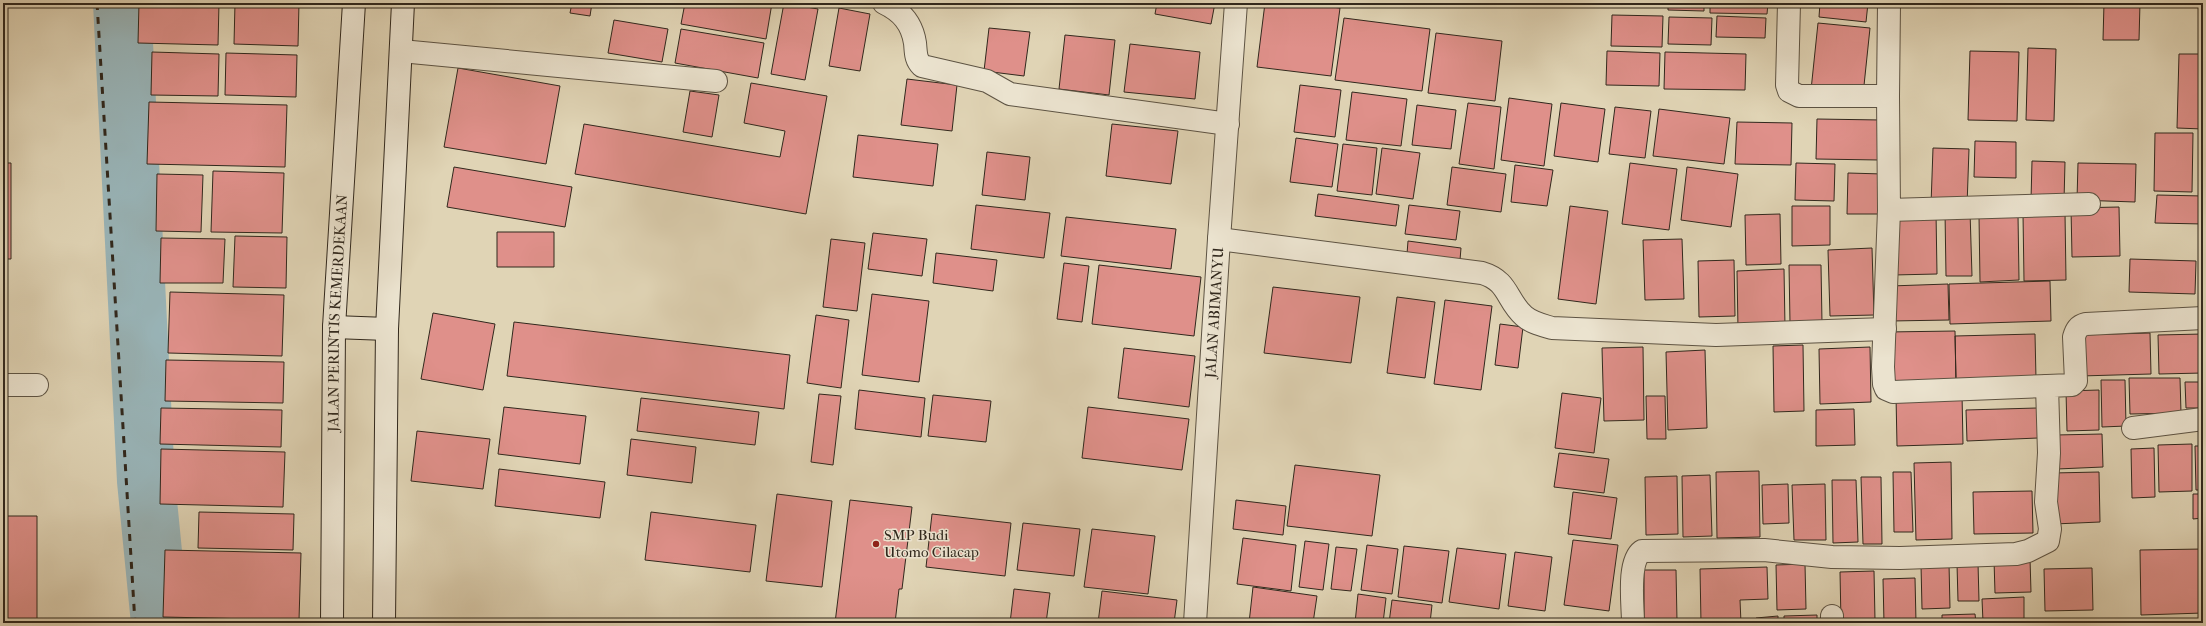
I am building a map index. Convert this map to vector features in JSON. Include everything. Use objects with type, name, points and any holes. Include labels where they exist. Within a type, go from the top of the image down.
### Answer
[{"type":"street","name":"JALAN PERINTIS KEMERDEKAAN","points":[[332,623],[334,327],[354,3]]},
{"type":"street","points":[[384,623],[387,329],[403,3]]},
{"type":"street","points":[[884,3],[900,13],[911,27],[915,55],[922,66],[987,81],[1010,94],[1228,124]]},
{"type":"street","name":"JALAN ABIMANYU","points":[[1195,623],[1219,239],[1236,3]]},
{"type":"street","points":[[1789,3],[1787,85],[1789,91],[1799,96],[1888,96]]},
{"type":"street","points":[[1890,3],[1888,96],[1889,210],[1884,384],[1886,389],[1893,392],[2072,385],[2076,381],[2077,375],[2074,337],[2080,325],[2203,318]]},
{"type":"street","points":[[401,51],[716,81]]},
{"type":"street","points":[[1889,210],[2089,204]]},
{"type":"street","points":[[1219,239],[1482,273],[1499,281],[1523,316],[1535,324],[1552,328],[1716,335],[1885,329]]},
{"type":"street","points":[[334,327],[387,329]]},
{"type":"street","points":[[3,385],[37,386]]},
{"type":"street","points":[[1633,623],[1633,567],[1637,556],[1642,551],[1764,550],[1832,557],[1900,558],[2016,554],[2028,551],[2044,544],[2048,541],[2050,529],[2046,502],[2049,453],[2047,386]]},
{"type":"street","points":[[2133,428],[2203,419]]},
{"type":"building","points":[[139,3],[219,3],[218,45],[138,43]]},
{"type":"building","points":[[235,3],[299,3],[298,46],[234,44]]},
{"type":"building","points":[[572,3],[592,3],[590,16],[570,13]]},
{"type":"building","points":[[685,3],[772,3],[766,39],[681,24]]},
{"type":"building","points":[[784,3],[818,9],[805,80],[771,74]]},
{"type":"building","points":[[1157,3],[1215,3],[1211,24],[1155,14]]},
{"type":"building","points":[[1265,3],[1299,3],[1340,8],[1331,76],[1257,67]]},
{"type":"building","points":[[1668,3],[1704,3],[1704,11],[1668,10]]},
{"type":"building","points":[[1710,3],[1768,3],[1767,14],[1710,13]]},
{"type":"building","points":[[1820,3],[1868,3],[1866,22],[1819,17]]},
{"type":"building","points":[[2104,3],[2140,3],[2139,40],[2103,40]]},
{"type":"building","points":[[839,8],[870,14],[860,71],[829,66]]},
{"type":"building","points":[[1612,15],[1663,16],[1662,47],[1611,46]]},
{"type":"building","points":[[1717,16],[1766,18],[1765,38],[1716,37]]},
{"type":"building","points":[[1669,17],[1712,18],[1711,45],[1668,44]]},
{"type":"building","points":[[1344,18],[1430,29],[1422,91],[1335,80]]},
{"type":"building","points":[[614,20],[668,29],[662,62],[608,53]]},
{"type":"building","points":[[1818,23],[1870,28],[1863,95],[1811,90]]},
{"type":"building","points":[[989,28],[1030,32],[1024,76],[984,71]]},
{"type":"building","points":[[681,29],[764,43],[758,78],[675,63]]},
{"type":"building","points":[[1436,33],[1502,41],[1495,101],[1428,93]]},
{"type":"building","points":[[1065,35],[1115,40],[1109,95],[1059,89]]},
{"type":"building","points":[[1130,44],[1200,52],[1195,99],[1124,92]]},
{"type":"building","points":[[2028,48],[2056,49],[2054,121],[2026,120]]},
{"type":"building","points":[[1607,51],[1660,53],[1659,86],[1606,85]]},
{"type":"building","points":[[1970,51],[2019,52],[2017,121],[1968,120]]},
{"type":"building","points":[[152,52],[219,54],[218,96],[151,95]]},
{"type":"building","points":[[1665,52],[1746,54],[1745,90],[1664,89]]},
{"type":"building","points":[[226,53],[297,55],[296,97],[225,95]]},
{"type":"building","points":[[2179,54],[2203,54],[2203,129],[2177,128]]},
{"type":"building","points":[[458,68],[560,86],[546,164],[444,147]]},
{"type":"building","points":[[907,79],[957,85],[952,131],[901,125]]},
{"type":"building","points":[[751,83],[827,96],[806,214],[575,174],[584,124],[780,157],[785,131],[744,123]]},
{"type":"building","points":[[1300,85],[1341,90],[1335,137],[1294,132]]},
{"type":"building","points":[[690,91],[719,95],[712,137],[683,132]]},
{"type":"building","points":[[1352,92],[1407,99],[1401,146],[1346,140]]},
{"type":"building","points":[[1509,98],[1552,104],[1544,166],[1501,160]]},
{"type":"building","points":[[149,102],[287,105],[285,167],[147,164]]},
{"type":"building","points":[[1468,103],[1501,107],[1494,169],[1459,164]]},
{"type":"building","points":[[1561,103],[1605,109],[1598,162],[1554,156]]},
{"type":"building","points":[[1417,105],[1456,110],[1451,149],[1412,145]]},
{"type":"building","points":[[1615,107],[1651,111],[1645,158],[1609,154]]},
{"type":"building","points":[[1659,109],[1730,118],[1724,164],[1653,156]]},
{"type":"building","points":[[1817,119],[1881,120],[1879,160],[1816,159]]},
{"type":"building","points":[[1737,122],[1792,123],[1791,165],[1735,164]]},
{"type":"building","points":[[1112,124],[1178,131],[1171,184],[1106,176]]},
{"type":"building","points":[[2155,133],[2193,133],[2192,192],[2154,191]]},
{"type":"building","points":[[858,135],[938,144],[933,186],[853,177]]},
{"type":"building","points":[[1296,138],[1338,144],[1332,187],[1290,182]]},
{"type":"building","points":[[1975,141],[2016,142],[2016,178],[1974,177]]},
{"type":"building","points":[[1343,144],[1377,148],[1372,195],[1337,191]]},
{"type":"building","points":[[1382,148],[1420,153],[1413,199],[1376,194]]},
{"type":"building","points":[[1933,148],[1969,149],[1967,206],[1931,205]]},
{"type":"building","points":[[987,152],[1030,157],[1025,200],[982,195]]},
{"type":"building","points":[[2032,161],[2065,162],[2064,201],[2031,200]]},
{"type":"building","points":[[3,163],[11,163],[11,259],[3,259]]},
{"type":"building","points":[[1630,163],[1677,169],[1669,230],[1622,224]]},
{"type":"building","points":[[1796,163],[1835,164],[1834,201],[1795,200]]},
{"type":"building","points":[[2078,163],[2136,164],[2135,202],[2077,200]]},
{"type":"building","points":[[1515,165],[1553,170],[1547,206],[1511,202]]},
{"type":"building","points":[[454,167],[572,187],[565,227],[447,207]]},
{"type":"building","points":[[1452,167],[1506,174],[1501,212],[1447,205]]},
{"type":"building","points":[[1687,167],[1738,174],[1731,227],[1681,220]]},
{"type":"building","points":[[213,171],[284,173],[282,233],[211,232]]},
{"type":"building","points":[[1848,173],[1883,174],[1882,214],[1847,214]]},
{"type":"building","points":[[157,174],[203,175],[201,232],[156,231]]},
{"type":"building","points":[[1318,194],[1399,205],[1396,226],[1315,216]]},
{"type":"building","points":[[2157,195],[2203,196],[2203,224],[2155,223]]},
{"type":"building","points":[[976,205],[1050,213],[1044,258],[971,249]]},
{"type":"building","points":[[1409,205],[1460,211],[1456,240],[1405,234]]},
{"type":"building","points":[[1570,206],[1608,211],[1596,304],[1558,299]]},
{"type":"building","points":[[1792,206],[1830,206],[1830,245],[1792,246]]},
{"type":"building","points":[[2119,207],[2120,256],[2072,257],[2071,208]]},
{"type":"building","points":[[1970,211],[1972,276],[1946,276],[1945,212]]},
{"type":"building","points":[[1936,212],[1937,274],[1893,275],[1892,213]]},
{"type":"building","points":[[2065,213],[2066,280],[2024,281],[2023,214]]},
{"type":"building","points":[[1780,214],[1781,264],[1746,265],[1745,215]]},
{"type":"building","points":[[2018,215],[2019,280],[1980,282],[1979,216]]},
{"type":"building","points":[[1066,217],[1176,229],[1171,269],[1061,256]]},
{"type":"building","points":[[497,232],[554,232],[554,267],[497,267]]},
{"type":"building","points":[[873,233],[927,239],[922,276],[868,269]]},
{"type":"building","points":[[235,236],[287,237],[286,288],[233,287]]},
{"type":"building","points":[[161,238],[225,239],[223,283],[160,283]]},
{"type":"building","points":[[831,239],[865,243],[857,311],[823,307]]},
{"type":"building","points":[[1682,239],[1684,299],[1645,300],[1643,240]]},
{"type":"building","points":[[1408,241],[1461,248],[1460,260],[1407,254]]},
{"type":"building","points":[[1872,248],[1874,315],[1830,316],[1828,250]]},
{"type":"building","points":[[936,253],[997,260],[993,291],[933,283]]},
{"type":"building","points":[[2130,259],[2196,261],[2195,294],[2129,292]]},
{"type":"building","points":[[1734,260],[1735,316],[1699,317],[1698,261]]},
{"type":"building","points":[[1064,263],[1089,266],[1082,322],[1057,319]]},
{"type":"building","points":[[1099,265],[1201,277],[1194,336],[1092,324]]},
{"type":"building","points":[[1789,265],[1821,265],[1822,323],[1790,323]]},
{"type":"building","points":[[1784,269],[1785,327],[1738,329],[1737,271]]},
{"type":"building","points":[[2050,281],[2051,321],[1950,324],[1949,284]]},
{"type":"building","points":[[1948,284],[1949,320],[1891,321],[1890,286]]},
{"type":"building","points":[[1273,287],[1360,297],[1351,363],[1264,353]]},
{"type":"building","points":[[170,292],[284,295],[282,356],[168,353]]},
{"type":"building","points":[[872,294],[929,301],[919,382],[862,375]]},
{"type":"building","points":[[1397,297],[1435,302],[1425,378],[1387,373]]},
{"type":"building","points":[[1445,300],[1492,306],[1481,390],[1434,384]]},
{"type":"building","points":[[433,313],[495,324],[483,390],[421,379]]},
{"type":"building","points":[[816,315],[849,320],[841,388],[807,383]]},
{"type":"building","points":[[514,322],[790,355],[784,409],[507,376]]},
{"type":"building","points":[[1500,324],[1523,327],[1518,368],[1495,365]]},
{"type":"building","points":[[1955,331],[1956,381],[1889,382],[1887,332]]},
{"type":"building","points":[[2150,333],[2151,374],[2080,376],[2078,335]]},
{"type":"building","points":[[2035,334],[2036,379],[1956,381],[1955,336]]},
{"type":"building","points":[[2203,334],[2203,373],[2159,374],[2158,335]]},
{"type":"building","points":[[1803,345],[1804,411],[1774,412],[1773,346]]},
{"type":"building","points":[[1643,347],[1644,420],[1604,421],[1602,348]]},
{"type":"building","points":[[1870,347],[1871,402],[1820,404],[1819,349]]},
{"type":"building","points":[[1124,348],[1195,356],[1189,407],[1118,398]]},
{"type":"building","points":[[1705,350],[1707,428],[1668,430],[1666,352]]},
{"type":"building","points":[[166,360],[284,362],[283,403],[165,401]]},
{"type":"building","points":[[2129,378],[2180,378],[2181,413],[2130,414]]},
{"type":"building","points":[[2101,380],[2125,380],[2126,426],[2102,427]]},
{"type":"building","points":[[2185,382],[2203,382],[2203,408],[2186,408]]},
{"type":"building","points":[[859,390],[925,398],[921,437],[855,429]]},
{"type":"building","points":[[2099,390],[2099,430],[2067,431],[2066,391]]},
{"type":"building","points":[[1562,393],[1601,398],[1594,453],[1555,448]]},
{"type":"building","points":[[819,394],[841,396],[833,465],[811,462]]},
{"type":"building","points":[[1962,394],[1963,444],[1897,446],[1896,396]]},
{"type":"building","points":[[933,395],[991,401],[986,442],[928,436]]},
{"type":"building","points":[[1646,396],[1665,396],[1666,439],[1647,439]]},
{"type":"building","points":[[641,398],[759,412],[755,445],[637,431]]},
{"type":"building","points":[[504,407],[586,416],[580,464],[498,454]]},
{"type":"building","points":[[1088,407],[1189,419],[1182,470],[1082,458]]},
{"type":"building","points":[[161,408],[282,410],[281,447],[160,444]]},
{"type":"building","points":[[2037,408],[2038,438],[1967,441],[1966,410]]},
{"type":"building","points":[[1854,409],[1855,445],[1816,446],[1816,410]]},
{"type":"building","points":[[417,431],[490,439],[483,489],[411,481]]},
{"type":"building","points":[[2102,434],[2103,467],[2057,469],[2056,435]]},
{"type":"building","points":[[631,439],[696,447],[692,483],[627,475]]},
{"type":"building","points":[[2192,444],[2192,491],[2159,492],[2158,445]]},
{"type":"building","points":[[2195,446],[2203,446],[2203,490],[2196,490]]},
{"type":"building","points":[[2154,448],[2155,497],[2132,498],[2131,449]]},
{"type":"building","points":[[161,449],[285,452],[283,507],[160,504]]},
{"type":"building","points":[[1559,453],[1609,459],[1604,493],[1554,487]]},
{"type":"building","points":[[1951,462],[1952,539],[1916,540],[1914,463]]},
{"type":"building","points":[[1295,465],[1380,475],[1372,536],[1287,526]]},
{"type":"building","points":[[499,469],[605,482],[600,518],[495,506]]},
{"type":"building","points":[[1759,471],[1760,537],[1717,538],[1716,472]]},
{"type":"building","points":[[1893,472],[1911,472],[1913,532],[1894,532]]},
{"type":"building","points":[[2099,472],[2100,522],[2054,524],[2053,473]]},
{"type":"building","points":[[1710,475],[1712,536],[1683,537],[1682,476]]},
{"type":"building","points":[[1677,476],[1678,534],[1646,535],[1645,477]]},
{"type":"building","points":[[1861,477],[1881,477],[1882,544],[1863,544]]},
{"type":"building","points":[[1832,480],[1856,480],[1858,542],[1833,543]]},
{"type":"building","points":[[1788,484],[1789,523],[1763,524],[1762,485]]},
{"type":"building","points":[[1825,484],[1826,540],[1794,540],[1792,485]]},
{"type":"building","points":[[2032,491],[2033,533],[1974,534],[1973,492]]},
{"type":"building","points":[[1573,492],[1617,498],[1611,539],[1568,534]]},
{"type":"building","points":[[777,494],[832,501],[822,587],[766,581]]},
{"type":"building","points":[[2193,494],[2203,494],[2203,518],[2193,519]]},
{"type":"building","name":"SMP Budi Utomo Cilacap","points":[[850,500],[912,507],[902,589],[899,589],[895,623],[835,623]]},
{"type":"building","points":[[1236,500],[1286,506],[1283,535],[1233,529]]},
{"type":"building","points":[[199,512],[294,514],[293,550],[198,548]]},
{"type":"building","points":[[651,512],[756,525],[750,572],[645,560]]},
{"type":"building","points":[[932,514],[1011,523],[1005,576],[926,567]]},
{"type":"building","points":[[3,516],[37,516],[37,623],[3,623]]},
{"type":"building","points":[[1023,523],[1080,529],[1074,576],[1017,570]]},
{"type":"building","points":[[1092,529],[1155,536],[1148,594],[1084,587]]},
{"type":"building","points":[[1243,538],[1296,545],[1291,591],[1237,584]]},
{"type":"building","points":[[1573,540],[1618,545],[1609,611],[1564,605]]},
{"type":"building","points":[[1305,541],[1329,544],[1323,590],[1299,587]]},
{"type":"building","points":[[1367,545],[1398,549],[1392,594],[1361,590]]},
{"type":"building","points":[[1404,546],[1449,551],[1442,603],[1398,597]]},
{"type":"building","points":[[1336,547],[1357,549],[1351,591],[1331,589]]},
{"type":"building","points":[[1457,548],[1506,554],[1499,609],[1449,602]]},
{"type":"building","points":[[2203,549],[2203,613],[2141,615],[2140,550]]},
{"type":"building","points":[[165,550],[301,553],[299,620],[163,617]]},
{"type":"building","points":[[1515,552],[1552,557],[1545,611],[1508,606]]},
{"type":"building","points":[[2030,559],[2031,592],[1995,593],[1994,560]]},
{"type":"building","points":[[1978,563],[1979,601],[1958,601],[1957,564]]},
{"type":"building","points":[[1805,564],[1806,609],[1777,610],[1776,565]]},
{"type":"building","points":[[1949,564],[1950,608],[1922,609],[1921,565]]},
{"type":"building","points":[[1767,567],[1768,599],[1740,600],[1741,623],[1701,623],[1700,569]]},
{"type":"building","points":[[2092,568],[2093,610],[2045,611],[2044,569]]},
{"type":"building","points":[[1644,570],[1676,570],[1677,621],[1644,622]]},
{"type":"building","points":[[1874,571],[1875,620],[1841,622],[1840,572]]},
{"type":"building","points":[[1915,578],[1916,622],[1884,623],[1883,579]]},
{"type":"building","points":[[1253,587],[1317,596],[1313,623],[1249,623]]},
{"type":"building","points":[[1014,589],[1050,593],[1046,623],[1010,623]]},
{"type":"building","points":[[1102,591],[1177,600],[1174,623],[1098,623]]},
{"type":"building","points":[[1358,594],[1386,598],[1383,623],[1355,623]]},
{"type":"building","points":[[2024,597],[2024,621],[1983,622],[1982,599]]},
{"type":"building","points":[[1392,600],[1432,605],[1430,623],[1389,623]]},
{"type":"building","points":[[1975,614],[1976,623],[1942,623],[1942,615]]},
{"type":"building","points":[[1817,615],[1817,623],[1784,623],[1784,616]]},
{"type":"building","points":[[1778,616],[1778,623],[1756,623],[1756,618]]},
{"type":"waterway","points":[[122,3],[146,481],[160,623]]},
{"type":"railway","points":[[97,3],[135,623]]},
{"type":"place","name":"SMP Budi Utomo Cilacap","points":[[876,544]]}]
